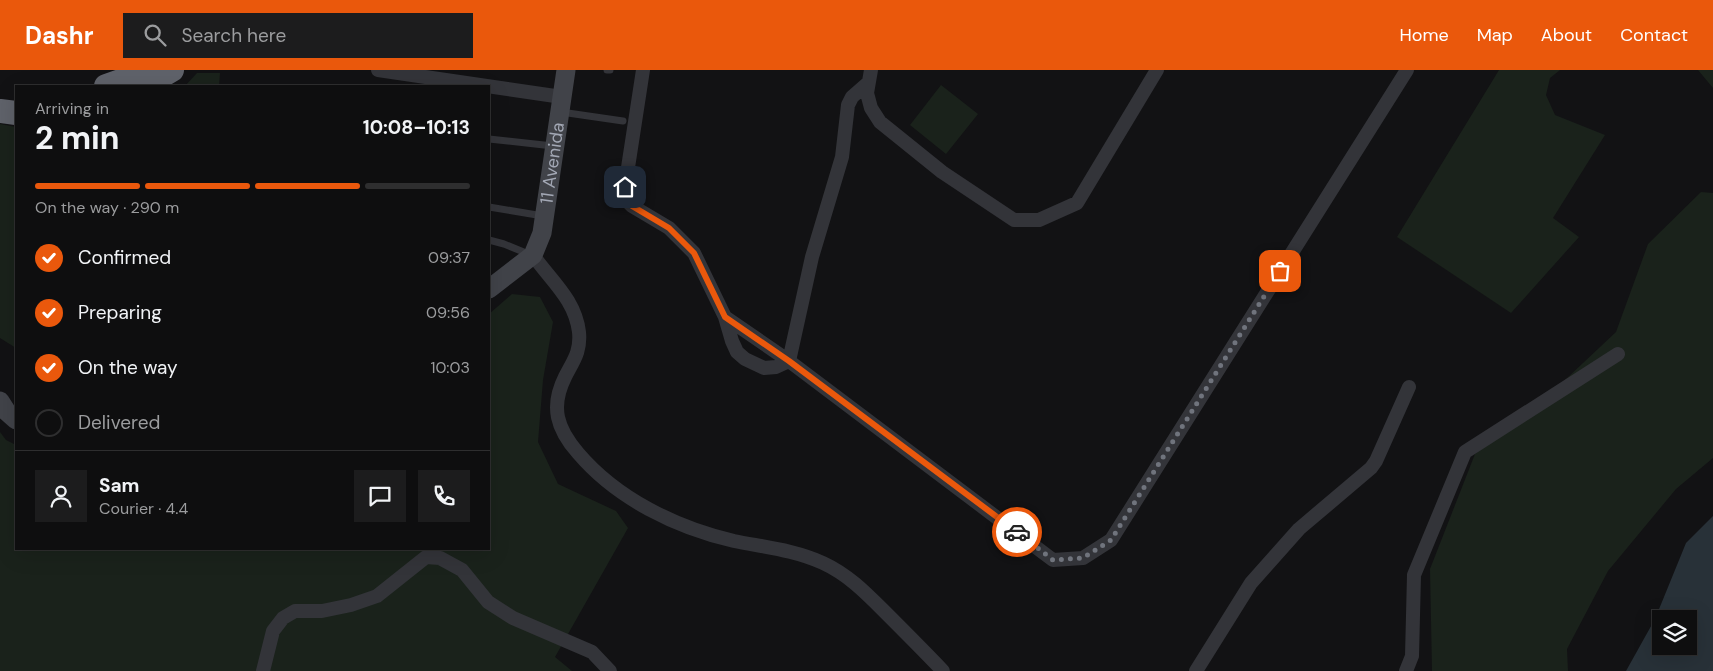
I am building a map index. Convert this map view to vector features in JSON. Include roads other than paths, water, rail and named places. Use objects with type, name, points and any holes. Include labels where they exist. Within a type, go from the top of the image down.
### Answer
[{"type":"highway","points":[[109,85],[129,78],[143,70]]},
{"type":"highway","points":[[147,85],[172,70]]},
{"type":"highway","points":[[0,96],[15,97]]},
{"type":"highway","points":[[0,111],[15,113]]},
{"type":"street","points":[[378,70],[459,85]]},
{"type":"street","name":"11 Avenida","points":[[533,256],[546,216],[566,70]]},
{"type":"street","points":[[643,70],[627,172],[625,199],[632,206],[669,228],[694,253],[725,317],[737,352],[764,368],[776,367],[789,361]]},
{"type":"street","points":[[870,76],[867,93],[871,108],[880,122],[942,172],[1014,220],[1039,220],[1077,203],[1157,70]]},
{"type":"street","points":[[725,317],[789,361],[1053,560],[1083,558],[1111,540],[1407,70]]},
{"type":"street","points":[[789,361],[812,257],[833,194],[842,157],[848,105],[852,97],[870,76]]},
{"type":"street","points":[[490,91],[561,104]]},
{"type":"street","points":[[490,288],[533,256],[546,274],[567,296],[577,320],[579,332],[578,356],[561,388],[556,409],[558,419],[567,438],[578,453],[615,489],[667,518],[732,540],[808,556],[841,572],[866,593],[943,671]]},
{"type":"street","points":[[1406,671],[1412,656],[1414,575],[1466,452],[1618,354]]},
{"type":"street","points":[[1196,671],[1251,583],[1298,529],[1371,468],[1376,461],[1409,387]]},
{"type":"street","points":[[0,401],[15,419]]},
{"type":"street","points":[[263,671],[274,630],[283,618],[295,611],[322,611],[350,605],[376,596],[426,557],[440,558],[462,570],[488,602],[512,618],[592,652],[610,671]]},
{"type":"lane","points":[[561,104],[623,121]]},
{"type":"lane","points":[[490,139],[556,147]]},
{"type":"lane","points":[[490,207],[546,216]]},
{"type":"lane","points":[[490,240],[533,256]]}]
